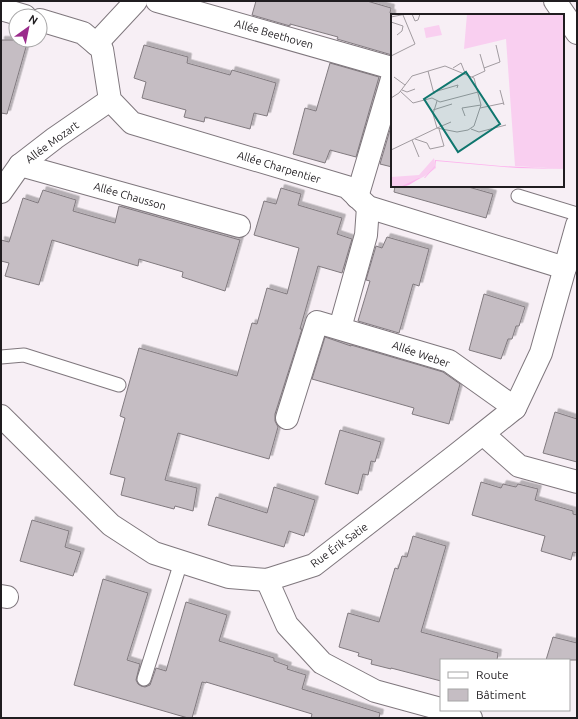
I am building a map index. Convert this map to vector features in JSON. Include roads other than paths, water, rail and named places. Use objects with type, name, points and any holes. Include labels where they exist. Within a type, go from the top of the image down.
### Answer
[{"type":"street","points":[[96,44],[136,1]]},
{"type":"street","name":"Allée Beethoven","points":[[157,1],[391,68]]},
{"type":"street","points":[[555,1],[564,14]]},
{"type":"street","points":[[564,14],[577,33]]},
{"type":"street","points":[[48,23],[83,34],[102,49],[110,100]]},
{"type":"street","points":[[340,328],[366,235],[363,202],[389,103],[391,87]]},
{"type":"street","name":"Allée Mozart","points":[[1,192],[20,165],[55,138],[110,100]]},
{"type":"street","name":"Allée Charpentier","points":[[110,100],[132,123],[347,187],[363,202],[565,268]]},
{"type":"street","name":"Allée Chausson","points":[[20,165],[239,226]]},
{"type":"street","name":"Rue Érik Satie","points":[[1,416],[111,525],[154,553],[229,577],[267,580],[314,565],[515,408],[541,353],[577,225]]},
{"type":"street","name":"Allée Weber","points":[[287,418],[316,322],[449,361],[515,408]]},
{"type":"street","points":[[483,434],[519,466],[577,482]]},
{"type":"street","points":[[267,580],[287,626],[322,664],[375,691],[440,709]]},
{"type":"street","points":[[446,711],[471,718]]},
{"type":"lane","points":[[518,196],[577,214]]},
{"type":"lane","points":[[1,357],[24,355],[119,385]]},
{"type":"lane","points":[[144,679],[181,562]]}]
